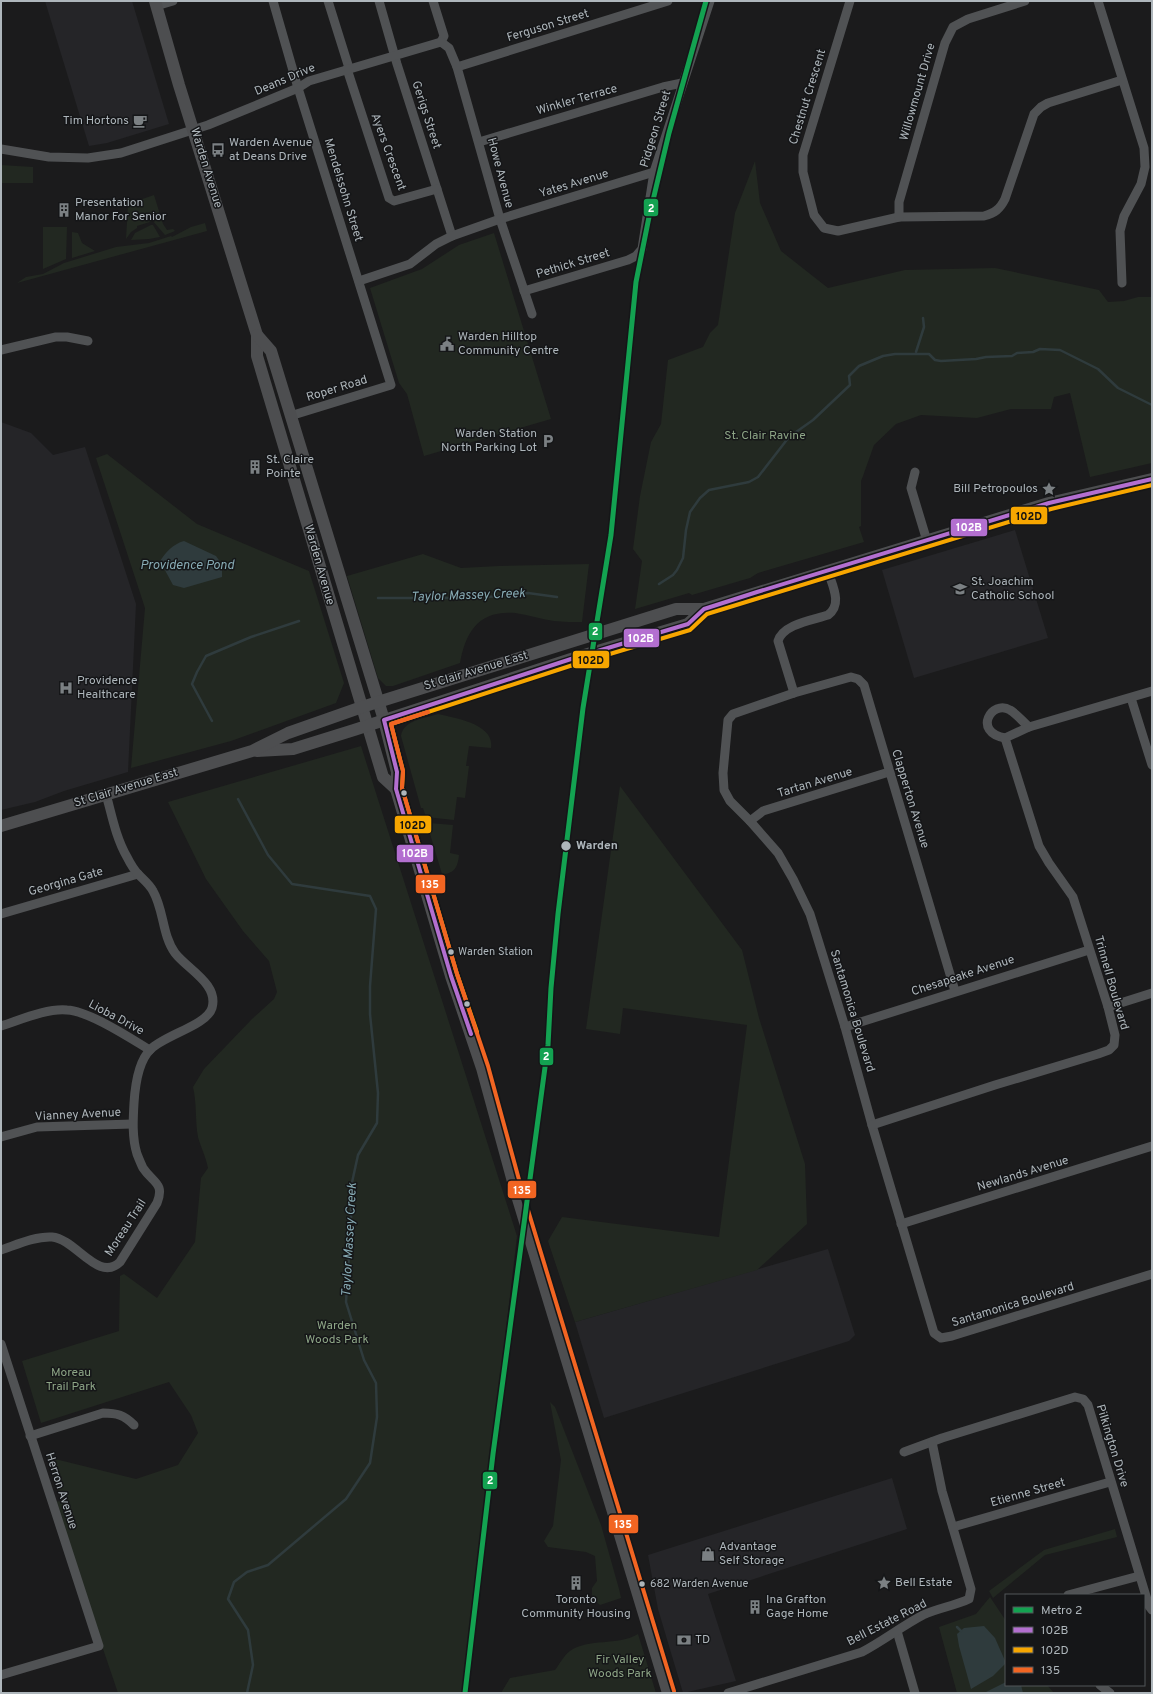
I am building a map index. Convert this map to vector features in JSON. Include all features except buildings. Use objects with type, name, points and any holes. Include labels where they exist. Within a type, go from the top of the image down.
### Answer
[{"type":"main road","name":"Warden Avenue","points":[[156,4],[257,335],[257,356],[383,777],[396,789]]},
{"type":"main road","name":"Warden Avenue","points":[[257,335],[271,351],[384,720],[397,772],[396,789],[451,976],[482,1068],[516,1189],[668,1693]]},
{"type":"main road","name":"St Clair Avenue East","points":[[1,826],[252,751],[288,733],[362,707],[676,609],[704,609],[828,570],[927,542],[1049,503],[1152,479]]},
{"type":"main road","name":"St Clair Avenue East","points":[[252,751],[292,749],[368,726],[571,659],[688,624],[704,609]]},
{"type":"street","points":[[156,4],[173,1]]},
{"type":"street","name":"Mendelssohn Street","points":[[273,1],[298,88],[390,385]]},
{"type":"street","name":"Ayers Crescent","points":[[328,1],[389,198],[394,200],[437,189]]},
{"type":"street","name":"Gerigs Street","points":[[378,1],[452,236]]},
{"type":"street","points":[[434,1],[444,36],[438,43]]},
{"type":"street","name":"Ferguson Street","points":[[457,67],[668,1]]},
{"type":"street","name":"Pidgeon Street","points":[[628,260],[636,256],[642,249],[654,172],[710,1]]},
{"type":"street","name":"Chestnut Crescent","points":[[850,1],[803,155],[803,172],[814,215],[824,228],[838,231],[899,217],[984,216],[994,213],[1000,209],[1005,199],[1034,114],[1048,103],[1122,80]]},
{"type":"street","name":"Willowmount Drive","points":[[899,217],[899,202],[903,187],[945,43],[954,27],[968,19],[1025,1]]},
{"type":"street","points":[[1098,1],[1144,148],[1146,166],[1141,184],[1124,216],[1120,231],[1122,283]]},
{"type":"street","name":"Deans Drive","points":[[1,149],[50,157],[88,158],[121,153],[194,130],[298,88],[309,81],[438,43]]},
{"type":"street","name":"Howe Avenue","points":[[438,43],[449,48],[457,67],[500,219],[532,314]]},
{"type":"street","name":"Winkler Terrace","points":[[479,142],[663,87],[682,84]]},
{"type":"street","name":"Yates Avenue","points":[[359,281],[410,264],[436,244],[452,236],[500,219],[654,172]]},
{"type":"street","name":"Pethick Street","points":[[524,291],[628,260]]},
{"type":"street","points":[[1,350],[55,337],[67,337],[88,341]]},
{"type":"street","name":"Roper Road","points":[[290,416],[390,385]]},
{"type":"street","points":[[914,472],[911,488],[927,542]]},
{"type":"street","points":[[794,693],[778,641],[779,636],[786,629],[828,615],[832,612],[837,602],[828,570]]},
{"type":"street","name":"Clapperton Avenue","points":[[794,693],[851,677],[858,679],[864,686],[955,991]]},
{"type":"street","points":[[1030,727],[1010,710],[1000,708],[995,710],[989,716],[988,726],[992,734],[1005,738],[1030,727],[1152,691]]},
{"type":"street","name":"Santamonica Boulevard","points":[[794,693],[733,714],[728,720],[723,773],[724,790],[730,801],[778,853],[802,896],[810,914],[845,1027],[872,1125],[934,1332],[941,1338],[952,1336],[1152,1275]]},
{"type":"street","points":[[1132,698],[1152,765]]},
{"type":"street","name":"Trinnell Boulevard","points":[[872,1125],[1109,1050],[1116,1041],[1108,1007],[1073,897],[1039,846],[1005,738]]},
{"type":"street","name":"Tartan Avenue","points":[[750,821],[763,811],[889,772]]},
{"type":"street","name":"Moreau Trail","points":[[1,1250],[38,1239],[51,1237],[60,1239],[70,1244],[83,1256],[96,1265],[104,1268],[114,1267],[120,1262],[157,1203],[161,1194],[159,1186],[143,1168],[137,1153],[132,1124],[134,1100],[139,1073],[150,1050],[164,1039],[199,1022],[208,1015],[212,1008],[213,1000],[208,986],[175,953],[168,938],[153,891],[138,874],[127,857],[118,838],[106,794]]},
{"type":"street","name":"Georgina Gate","points":[[1,914],[138,874]]},
{"type":"street","name":"Chesapeake Avenue","points":[[845,1027],[955,991],[1089,950]]},
{"type":"street","points":[[1108,1007],[1152,993]]},
{"type":"street","name":"Lioba Drive","points":[[1,1026],[51,1011],[67,1010],[80,1012],[150,1050]]},
{"type":"street","name":"Vianney Avenue","points":[[1,1137],[37,1127],[132,1124]]},
{"type":"street","name":"Newlands Avenue","points":[[901,1224],[1152,1146]]},
{"type":"street","name":"Herron Avenue","points":[[1,1344],[4,1366],[30,1436],[99,1646],[1,1675]]},
{"type":"street","name":"Pilkington Drive","points":[[904,1452],[1075,1397],[1083,1399],[1088,1405],[1139,1576],[1152,1610]]},
{"type":"street","points":[[30,1436],[103,1414],[115,1413],[126,1417],[134,1425]]},
{"type":"street","name":"Bell Estate Road","points":[[728,1693],[760,1688],[862,1652],[882,1642],[924,1615],[969,1600],[971,1589],[942,1491],[932,1442]]},
{"type":"street","name":"Etienne Street","points":[[953,1527],[1110,1482]]},
{"type":"street","points":[[1072,1594],[1139,1576]]},
{"type":"street","points":[[897,1631],[915,1693]]},
{"type":"street","points":[[1101,1686],[1110,1693]]},
{"type":"shaded area","points":[[45,1],[132,1],[169,124],[107,143],[89,146]]},
{"type":"shaded area","name":"Providence Healthcare","points":[[1,422],[31,433],[53,455],[85,447],[136,604],[128,772],[64,791],[35,802],[1,810]]},
{"type":"shaded area","name":"St. Joachim Catholic School","points":[[1015,530],[1048,638],[914,678],[882,570]]},
{"type":"shaded area","points":[[828,1249],[855,1335],[849,1341],[604,1418],[575,1322]]},
{"type":"shaded area","points":[[892,1478],[907,1529],[708,1594],[736,1681],[683,1693],[658,1609],[648,1555]]},
{"type":"green space","name":"St. Clair Ravine","points":[[755,161],[760,203],[781,251],[828,288],[905,270],[995,268],[1099,290],[1108,302],[1124,301],[1138,297],[1152,297],[1152,463],[1090,477],[1070,393],[1054,397],[1051,409],[1011,409],[977,418],[921,415],[896,424],[874,445],[861,481],[861,526],[859,527],[864,542],[758,573],[750,578],[692,595],[689,593],[635,609],[642,561],[633,549],[640,496],[651,442],[661,424],[668,360],[703,347],[710,333],[718,325],[735,213]]},
{"type":"green space","points":[[1,165],[33,167],[33,183],[1,183]]},
{"type":"green space","points":[[154,195],[163,224],[167,230],[173,229],[175,231],[165,235],[153,221],[137,226],[137,228],[131,232],[126,239],[128,204]]},
{"type":"green space","points":[[205,223],[207,231],[17,283],[26,277],[43,274],[64,263],[116,247],[149,243],[171,236],[172,237],[191,227]]},
{"type":"green space","points":[[153,225],[160,237],[131,240],[135,233]]},
{"type":"green space","points":[[43,227],[67,227],[66,259],[43,269]]},
{"type":"green space","points":[[72,232],[78,233],[82,243],[95,251],[72,258]]},
{"type":"green space","points":[[494,233],[551,419],[424,456],[407,394],[399,383],[370,288],[422,269],[459,245]]},
{"type":"green space","points":[[107,454],[197,524],[309,571],[344,683],[336,703],[231,741],[131,768],[145,608],[96,458]]},
{"type":"green space","points":[[423,554],[461,568],[589,564],[582,622],[554,621],[515,613],[492,615],[483,619],[471,632],[466,641],[460,663],[393,686],[386,686],[378,678],[347,576]]},
{"type":"green space","points":[[438,714],[463,720],[472,724],[487,733],[491,740],[491,748],[469,746],[466,766],[469,766],[465,798],[457,797],[454,820],[426,817],[423,808],[421,808],[401,736],[406,726],[410,723]]},
{"type":"green space","name":"Warden Woods Park","points":[[361,746],[517,1236],[463,1693],[118,1693],[53,1502],[62,1501],[47,1457],[136,1479],[178,1465],[198,1433],[191,1415],[169,1382],[41,1423],[22,1361],[119,1331],[120,1276],[124,1274],[157,1298],[195,1242],[201,1178],[208,1168],[198,1137],[193,1087],[204,1069],[252,1019],[274,999],[277,992],[269,961],[243,931],[206,879],[168,802]]},
{"type":"green space","points":[[620,786],[742,950],[759,1018],[805,1164],[807,1224],[757,1270],[575,1322],[548,1241],[562,1217],[719,1237],[747,1025],[623,1008],[620,1034],[586,1029]]},
{"type":"green space","points":[[429,823],[453,825],[450,853],[459,855],[457,866],[450,873],[442,874],[428,827]]},
{"type":"green space","points":[[550,1402],[555,1407],[601,1525],[619,1589],[621,1598],[600,1605],[592,1598],[592,1588],[597,1581],[595,1556],[586,1552],[548,1547],[544,1541],[553,1526],[561,1460]]},
{"type":"green space","points":[[1115,1529],[1117,1537],[1045,1555],[993,1598],[989,1591],[1044,1550]]},
{"type":"green space","points":[[990,1597],[1005,1620],[1005,1686],[1048,1686],[1054,1693],[957,1693],[939,1627],[976,1614]]},
{"type":"green space","name":"Fir Valley Woods Park","points":[[638,1634],[656,1693],[501,1693],[510,1678],[555,1670],[564,1657],[577,1647],[594,1643],[621,1640]]},
{"type":"water","name":"Providence Pond","points":[[184,541],[216,556],[223,566],[222,577],[184,588],[173,585],[160,561],[176,544]]},
{"type":"water","points":[[984,1626],[995,1638],[1005,1661],[1005,1664],[993,1676],[971,1689],[957,1634],[964,1628]]},
{"type":"water","points":[[1005,1682],[1005,1686],[1021,1686],[1023,1693],[984,1693]]},
{"type":"waterway","points":[[916,352],[924,327],[923,318]]},
{"type":"waterway","name":"Taylor Massey Creek","points":[[659,584],[673,575],[683,558],[686,530],[690,512],[700,498],[709,490],[749,482],[758,477],[789,437],[813,420],[850,385],[849,376],[859,366],[883,356],[895,354],[929,354],[935,360],[941,361],[1012,356],[1017,353],[1033,352],[1040,349],[1060,350],[1098,369],[1118,388],[1152,405]]},
{"type":"waterway","name":"Taylor Massey Creek","points":[[378,598],[479,598],[528,593],[557,597]]},
{"type":"waterway","name":"Taylor Massey Creek","points":[[212,721],[192,684],[206,656],[251,637],[299,621]]},
{"type":"waterway","name":"Taylor Massey Creek","points":[[238,799],[268,855],[292,884],[370,896],[376,909],[370,986],[370,1014],[378,1093],[377,1123],[358,1155],[351,1187],[351,1225],[346,1302],[364,1360],[376,1383],[377,1417],[370,1463],[346,1499],[268,1565],[247,1572],[234,1582],[228,1599],[248,1630],[253,1665],[247,1693]]},
{"type":"waterway","points":[[957,1627],[961,1631]]},
{"type":"metro line","name":"2","points":[[465,1693],[493,1454],[548,1045],[551,988],[558,914],[583,708],[611,535],[636,282],[649,217],[669,133],[706,1]]},
{"type":"transit line","name":"102B","points":[[471,1034],[451,976],[396,789],[397,772],[384,720],[571,659],[688,624],[704,609],[757,592],[1049,503],[1152,479]]},
{"type":"transit line","name":"102D","points":[[477,1032],[457,974],[402,788],[403,771],[391,724],[573,665],[690,630],[707,614],[1051,509],[1152,485]]},
{"type":"transit line","name":"135","points":[[428,712],[391,724],[403,771],[402,788],[457,974],[488,1066],[521,1187],[674,1691]]},
{"type":"place","name":"Tim Hortons","points":[[140,121]]},
{"type":"place","name":"Warden Avenue at Deans Drive","points":[[218,150]]},
{"type":"place","name":"Presentation Manor For Senior","points":[[64,210]]},
{"type":"place","name":"Warden Hilltop Community Centre","points":[[447,344]]},
{"type":"place","name":"Warden Station North Parking Lot","points":[[548,441]]},
{"type":"place","name":"St. Claire Pointe","points":[[255,467]]},
{"type":"place","name":"Bill Petropoulos","points":[[1049,489]]},
{"type":"place","name":"St. Joachim Catholic School","points":[[960,589]]},
{"type":"place","name":"Providence Healthcare","points":[[66,688]]},
{"type":"place","name":"Warden","points":[[566,846]]},
{"type":"place","name":"Warden Station","points":[[451,952]]},
{"type":"place","name":"Advantage Self Storage","points":[[708,1554]]},
{"type":"place","name":"Toronto Community Housing","points":[[576,1583]]},
{"type":"place","name":"Bell Estate","points":[[884,1583]]},
{"type":"place","name":"682 Warden Avenue","points":[[642,1584]]},
{"type":"place","name":"Ina Grafton Gage Home","points":[[755,1607]]},
{"type":"place","name":"TD","points":[[684,1640]]},
{"type":"park label","name":"Moreau Trail Park","points":[[71,1380]]}]
